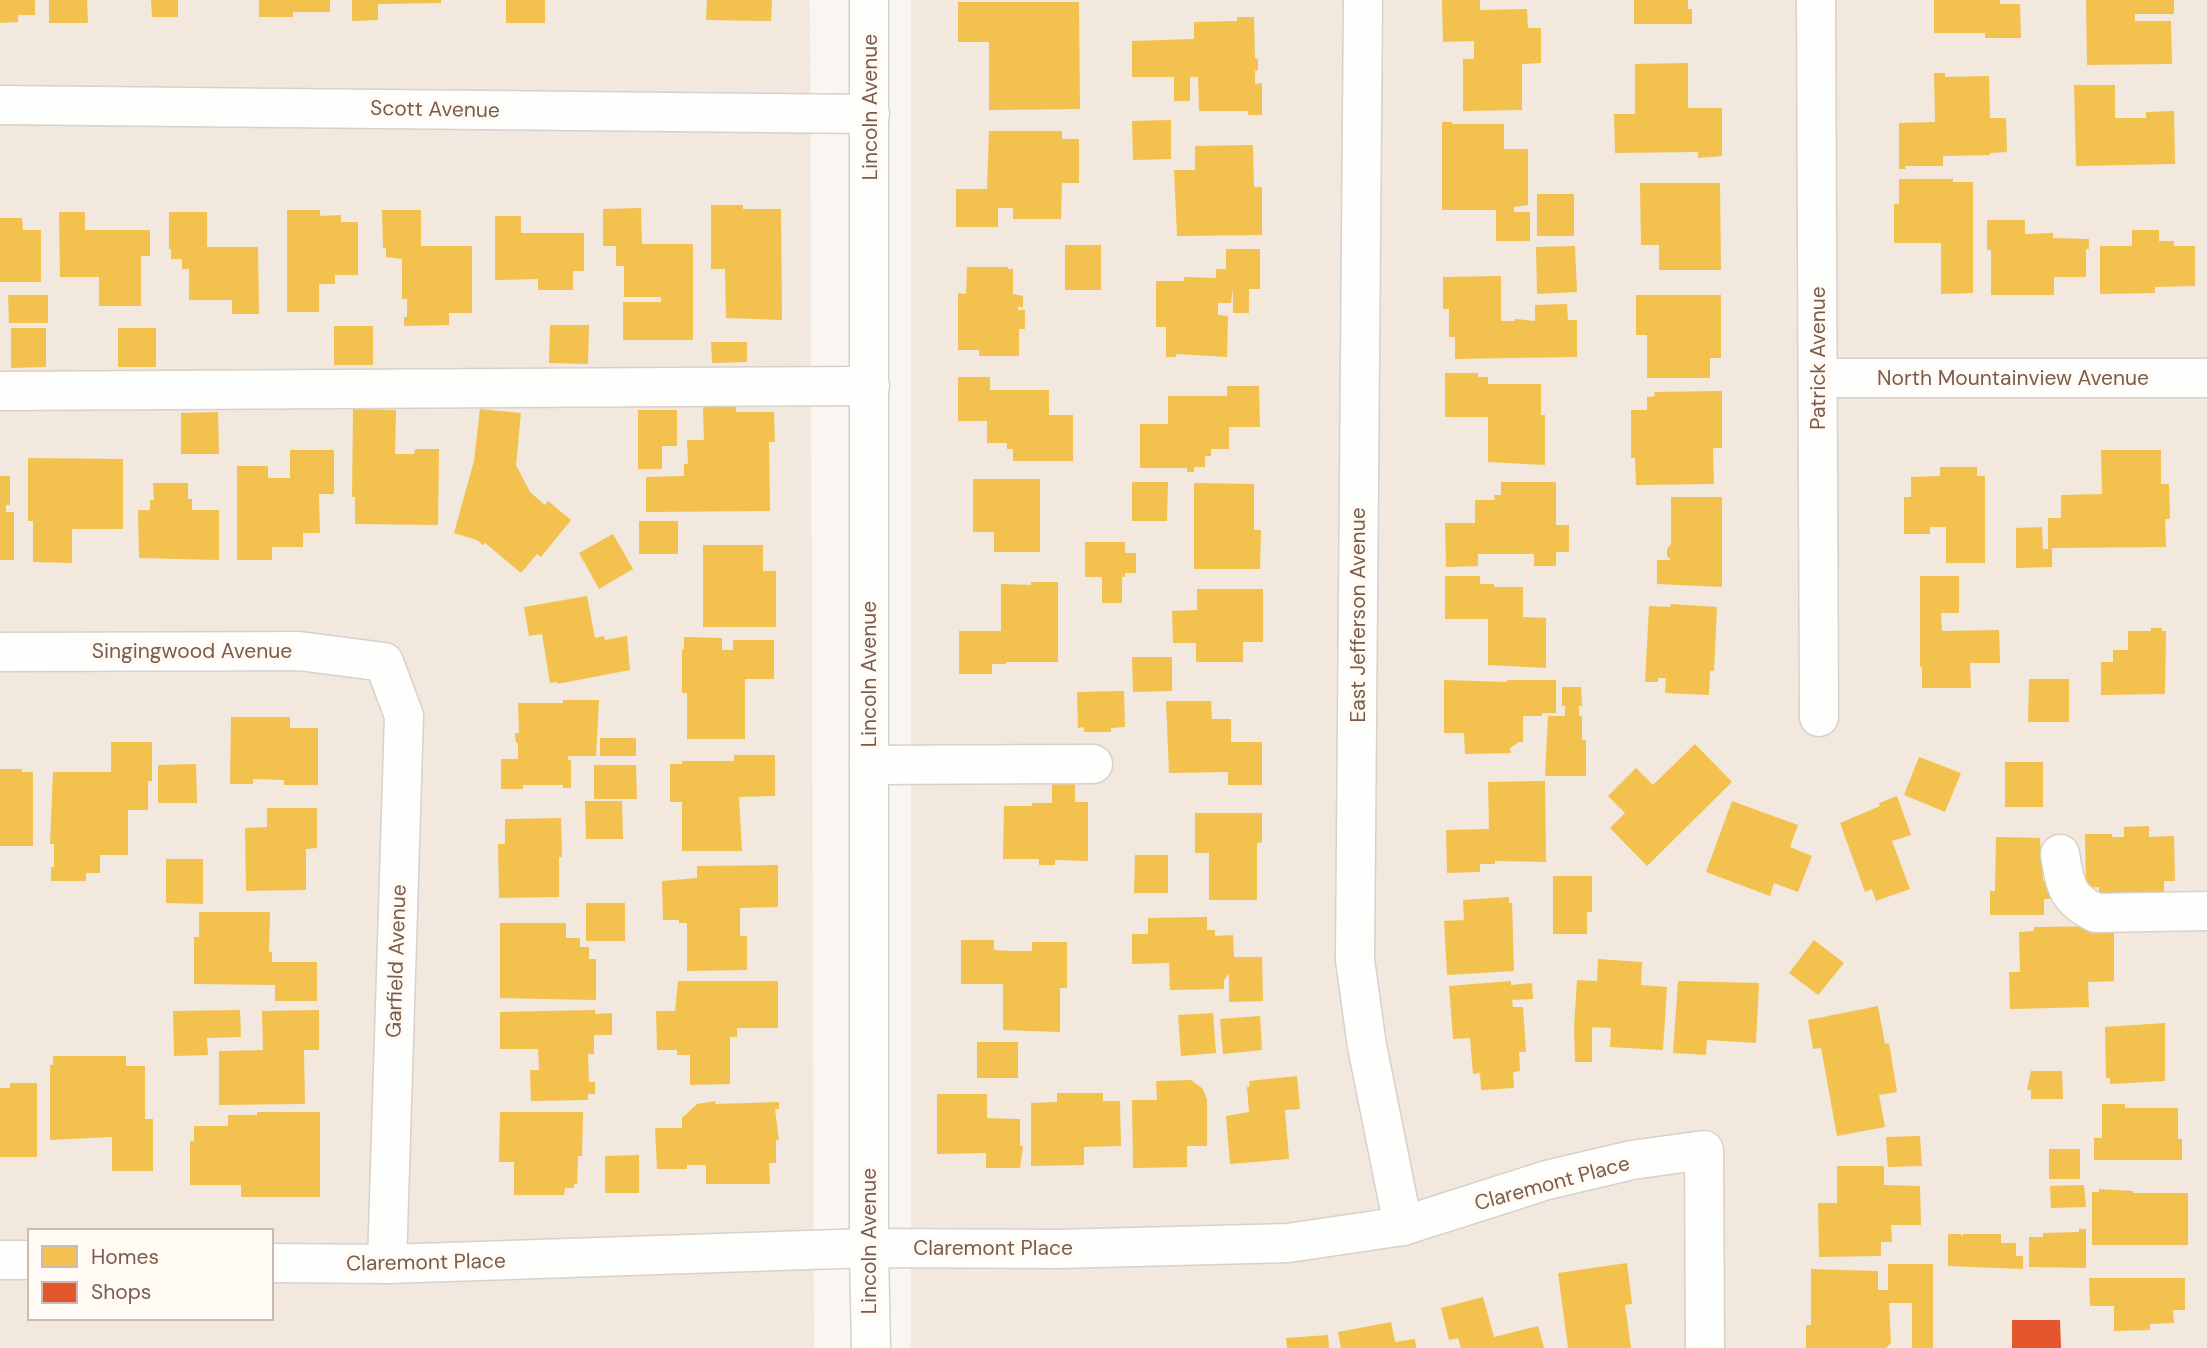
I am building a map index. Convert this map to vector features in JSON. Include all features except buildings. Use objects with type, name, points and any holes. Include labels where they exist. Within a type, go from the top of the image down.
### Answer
[{"type":"street","name":"Lincoln Avenue","points":[[869,0],[870,1348]]},
{"type":"street","name":"East Jefferson Avenue","points":[[1363,0],[1355,960],[1367,1046],[1403,1226]]},
{"type":"street","name":"Patrick Avenue","points":[[1816,0],[1819,717]]},
{"type":"street","name":"Scott Avenue","points":[[0,105],[870,114]]},
{"type":"street","name":"North Mountainview Avenue","points":[[1818,378],[2207,378]]},
{"type":"street","points":[[0,391],[870,386]]},
{"type":"street","name":"Singingwood Avenue","points":[[0,652],[299,651],[384,662]]},
{"type":"street","name":"Garfield Avenue","points":[[384,662],[404,716],[387,1264]]},
{"type":"street","points":[[869,765],[1093,764]]},
{"type":"street","points":[[2060,854],[2065,887],[2081,906],[2096,913],[2207,911]]},
{"type":"street","name":"Claremont Place","points":[[273,1263],[387,1264],[869,1248],[1057,1249],[1275,1244],[1403,1226],[1547,1180],[1632,1160],[1704,1150],[1705,1348]]},
{"type":"street","points":[[0,1260],[28,1260]]},
{"type":"shaded area","points":[[0,0],[810,0],[814,1348],[0,1348]]},
{"type":"shaded area","points":[[911,0],[2207,0],[2207,1348],[911,1348]]}]
